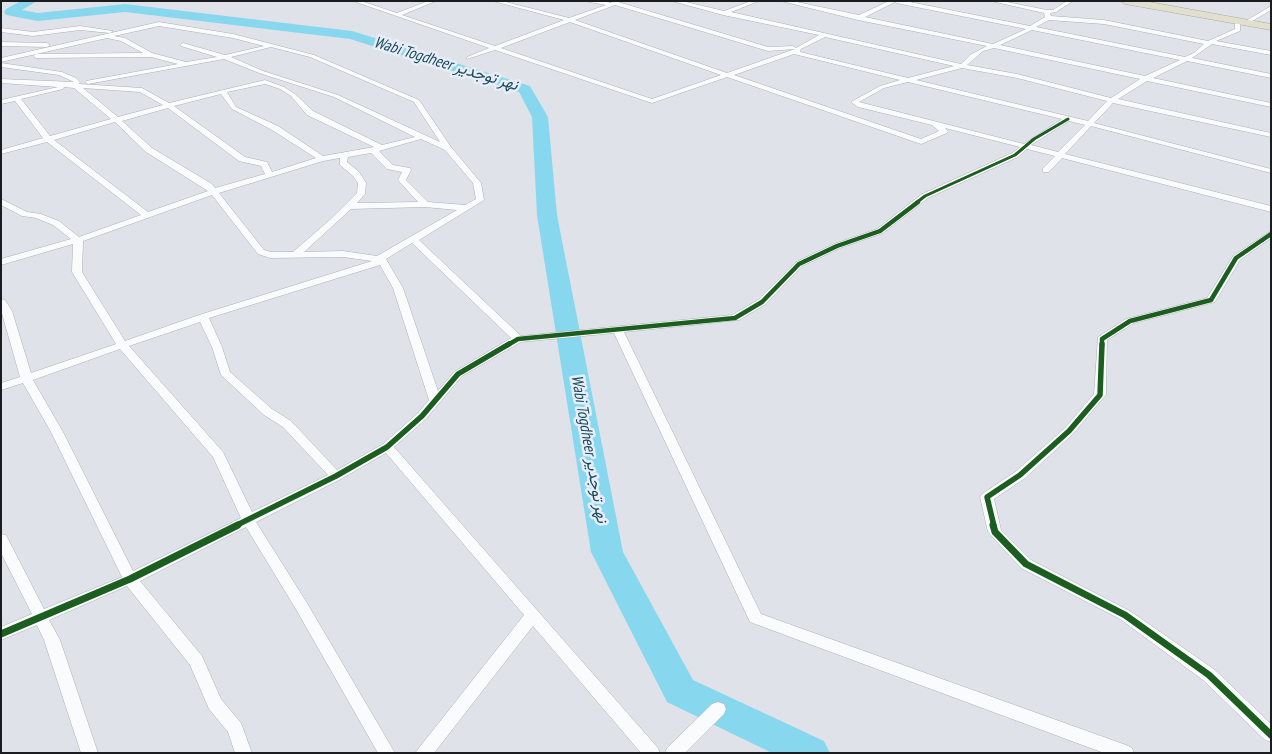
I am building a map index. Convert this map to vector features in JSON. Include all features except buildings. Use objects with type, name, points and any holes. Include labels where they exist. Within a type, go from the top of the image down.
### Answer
[{"type":"highway","points":[[1125,1],[1271,27]]},
{"type":"street","points":[[356,1],[652,101],[798,49],[824,35]]},
{"type":"street","points":[[396,15],[434,1]]},
{"type":"street","points":[[495,1],[570,20],[921,142],[944,131],[934,123],[860,106],[854,102]]},
{"type":"street","points":[[586,1],[617,2],[768,49],[798,49]]},
{"type":"street","points":[[674,1],[962,66],[1017,76],[1112,100],[1271,135]]},
{"type":"street","points":[[723,13],[757,1]]},
{"type":"street","points":[[783,1],[1271,105]]},
{"type":"street","points":[[858,18],[895,1],[1271,76]]},
{"type":"street","points":[[993,1],[1047,15],[1081,19],[1271,53]]},
{"type":"street","points":[[854,102],[882,87],[962,66],[976,53],[1031,28],[1047,15],[1071,1]]},
{"type":"street","points":[[469,58],[617,2]]},
{"type":"street","points":[[1046,170],[1112,100],[1145,79],[1196,54],[1210,42],[1238,30],[1242,22],[1271,8]]},
{"type":"street","points":[[1054,11],[1081,19]]},
{"type":"street","points":[[1,60],[106,34],[159,24],[233,36],[312,56],[417,101],[448,148],[477,183],[480,200],[381,260],[122,344],[1,388]]},
{"type":"street","points":[[1,30],[33,34],[80,28],[123,39],[151,55],[185,64]]},
{"type":"street","points":[[1,44],[59,46]]},
{"type":"street","points":[[183,45],[225,57],[261,72],[336,96],[448,148]]},
{"type":"street","points":[[1,102],[75,85],[225,57],[270,45]]},
{"type":"street","points":[[798,49],[796,53],[905,81],[1090,124],[1271,171]]},
{"type":"street","points":[[20,56],[151,55]]},
{"type":"street","points":[[1,64],[60,73],[74,79],[77,82],[75,85]]},
{"type":"street","points":[[1,81],[142,90],[170,106],[242,159],[264,164],[269,174]]},
{"type":"street","points":[[1,152],[254,84],[274,84],[293,95],[310,113],[377,149],[390,167],[407,170],[402,180],[425,204]]},
{"type":"street","points":[[75,85],[149,150],[208,186],[227,207],[249,239],[261,252],[270,255],[343,254],[381,260],[387,264],[398,288],[435,400]]},
{"type":"street","points":[[223,92],[234,108],[275,128],[322,159]]},
{"type":"street","points":[[16,98],[48,139],[148,216]]},
{"type":"street","points":[[854,102],[1271,209]]},
{"type":"street","points":[[1,634],[130,579],[336,476],[387,447],[422,416],[458,374],[518,339],[735,318],[762,302],[799,264],[837,246],[880,231],[908,212],[925,196],[995,165],[1068,119]]},
{"type":"street","points":[[1,262],[78,240],[212,192],[269,174],[322,159],[377,149],[422,137]]},
{"type":"street","points":[[296,254],[360,194],[362,183],[356,174],[342,163],[344,156]]},
{"type":"street","points":[[1,201],[25,214],[38,216],[56,223],[78,240]]},
{"type":"street","points":[[349,206],[425,204],[466,208]]},
{"type":"street","points":[[1271,234],[1236,258],[1211,300],[1130,321],[1102,339],[1100,395],[1070,431],[1020,475],[987,497],[995,532],[1026,564],[1125,615],[1209,675],[1271,735]]},
{"type":"street","points":[[413,239],[518,339]]},
{"type":"street","points":[[78,240],[77,272],[122,344],[219,455],[248,519],[387,753]]},
{"type":"street","points":[[1,302],[7,310],[27,380],[56,432],[130,579],[196,661],[216,704],[235,728],[244,753]]},
{"type":"street","points":[[203,317],[218,347],[225,373],[268,412],[287,424],[336,476]]},
{"type":"street","points":[[617,329],[755,618],[1126,753]]},
{"type":"street","points":[[387,447],[652,753]]},
{"type":"street","points":[[1,539],[52,640],[90,753]]},
{"type":"street","points":[[423,753],[533,615]]},
{"type":"street","points":[[673,753],[718,710]]},
{"type":"waterway","name":"Wabi Togdheer نهر توجدير","points":[[31,1],[10,12],[38,17],[125,8],[352,35],[525,89],[540,117],[547,215],[607,552],[680,691],[811,753]]},
{"type":"cycle path","points":[[1,634],[130,579],[336,476],[387,447],[422,416],[458,374],[518,339],[735,318],[762,302],[799,264],[837,246],[880,231],[925,196],[1015,155],[1034,139],[1068,119]]},
{"type":"cycle path","points":[[1271,234],[1236,258],[1211,300],[1130,321],[1102,339],[1100,395],[1069,431],[1020,475],[987,497],[995,532],[1026,564],[1125,615],[1209,675],[1271,735]]}]
